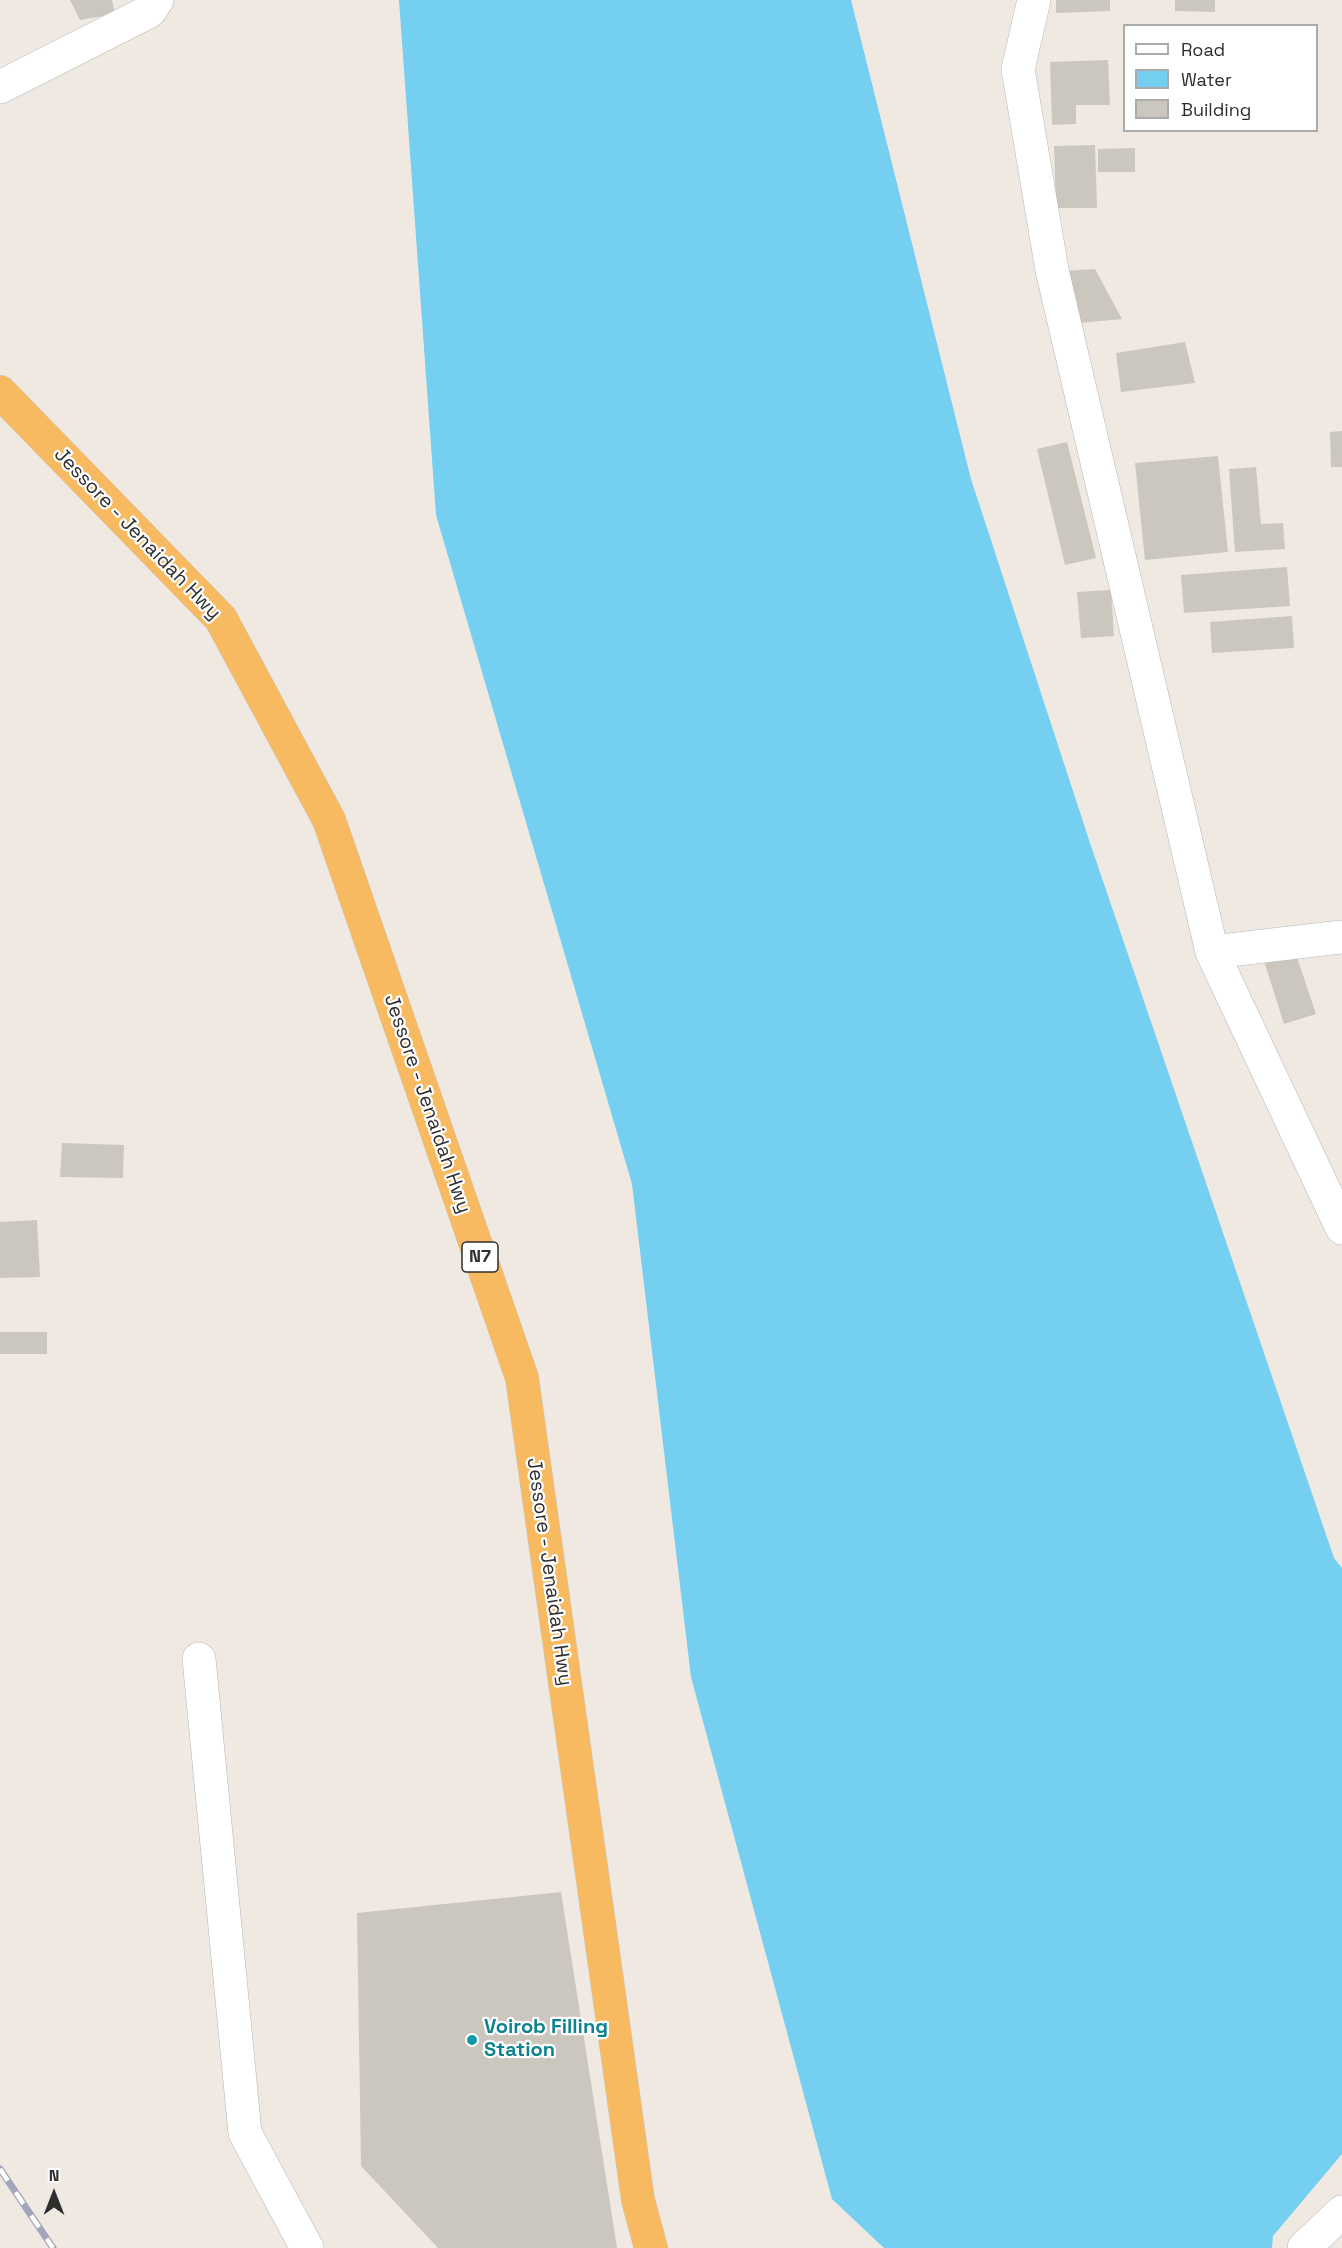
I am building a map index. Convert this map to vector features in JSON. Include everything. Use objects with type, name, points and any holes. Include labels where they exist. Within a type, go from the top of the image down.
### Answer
[{"type":"highway","name":"Jessore - Jenaidah Hwy","points":[[0,392],[221,618],[333,831],[522,1378],[638,2200],[651,2248]]},
{"type":"street","points":[[0,87],[150,11],[157,0]]},
{"type":"street","points":[[1034,0],[1018,69],[1052,270],[1212,952],[1342,1228]]},
{"type":"street","points":[[1212,952],[1342,937]]},
{"type":"street","points":[[199,1659],[245,2133],[307,2248]]},
{"type":"street","points":[[1304,2248],[1342,2212]]},
{"type":"water","points":[[399,0],[851,0],[971,479],[1090,843],[1334,1558],[1342,1568],[1342,2154],[1273,2236],[1272,2248],[884,2248],[832,2199],[691,1677],[632,1184],[436,515]]},
{"type":"building","points":[[70,0],[112,0],[115,14],[80,20]]},
{"type":"building","points":[[1056,0],[1110,0],[1110,11],[1056,13]]},
{"type":"building","points":[[1175,0],[1215,0],[1215,12],[1175,11]]},
{"type":"building","points":[[1108,60],[1110,105],[1076,105],[1076,124],[1052,125],[1050,62]]},
{"type":"building","points":[[1095,145],[1097,208],[1056,208],[1054,146]]},
{"type":"building","points":[[1135,148],[1135,172],[1098,172],[1098,149]]},
{"type":"building","points":[[1095,269],[1122,319],[1080,323],[1065,271]]},
{"type":"building","points":[[1185,342],[1195,383],[1121,392],[1116,353]]},
{"type":"building","points":[[1342,431],[1342,467],[1331,467],[1330,432]]},
{"type":"building","points":[[1067,442],[1096,558],[1065,565],[1037,449]]},
{"type":"building","points":[[1218,456],[1228,552],[1145,560],[1135,463]]},
{"type":"building","points":[[1256,467],[1261,524],[1283,523],[1285,549],[1235,552],[1229,469]]},
{"type":"building","points":[[1287,567],[1290,606],[1184,613],[1181,575]]},
{"type":"building","points":[[1111,590],[1114,636],[1081,638],[1077,592]]},
{"type":"building","points":[[1292,616],[1294,648],[1212,653],[1210,622]]},
{"type":"building","points":[[1294,948],[1316,1014],[1284,1024],[1263,958]]},
{"type":"building","points":[[62,1143],[124,1145],[123,1178],[60,1177]]},
{"type":"building","points":[[37,1220],[40,1277],[0,1278],[0,1222]]},
{"type":"building","points":[[0,1332],[47,1332],[47,1354],[0,1354]]},
{"type":"building","name":"Voirob Filling Station","points":[[561,1892],[617,2248],[438,2248],[361,2166],[357,1913]]},
{"type":"railway","points":[[0,2169],[53,2248]]},
{"type":"place","name":"Voirob Filling Station","points":[[472,2040]]}]
